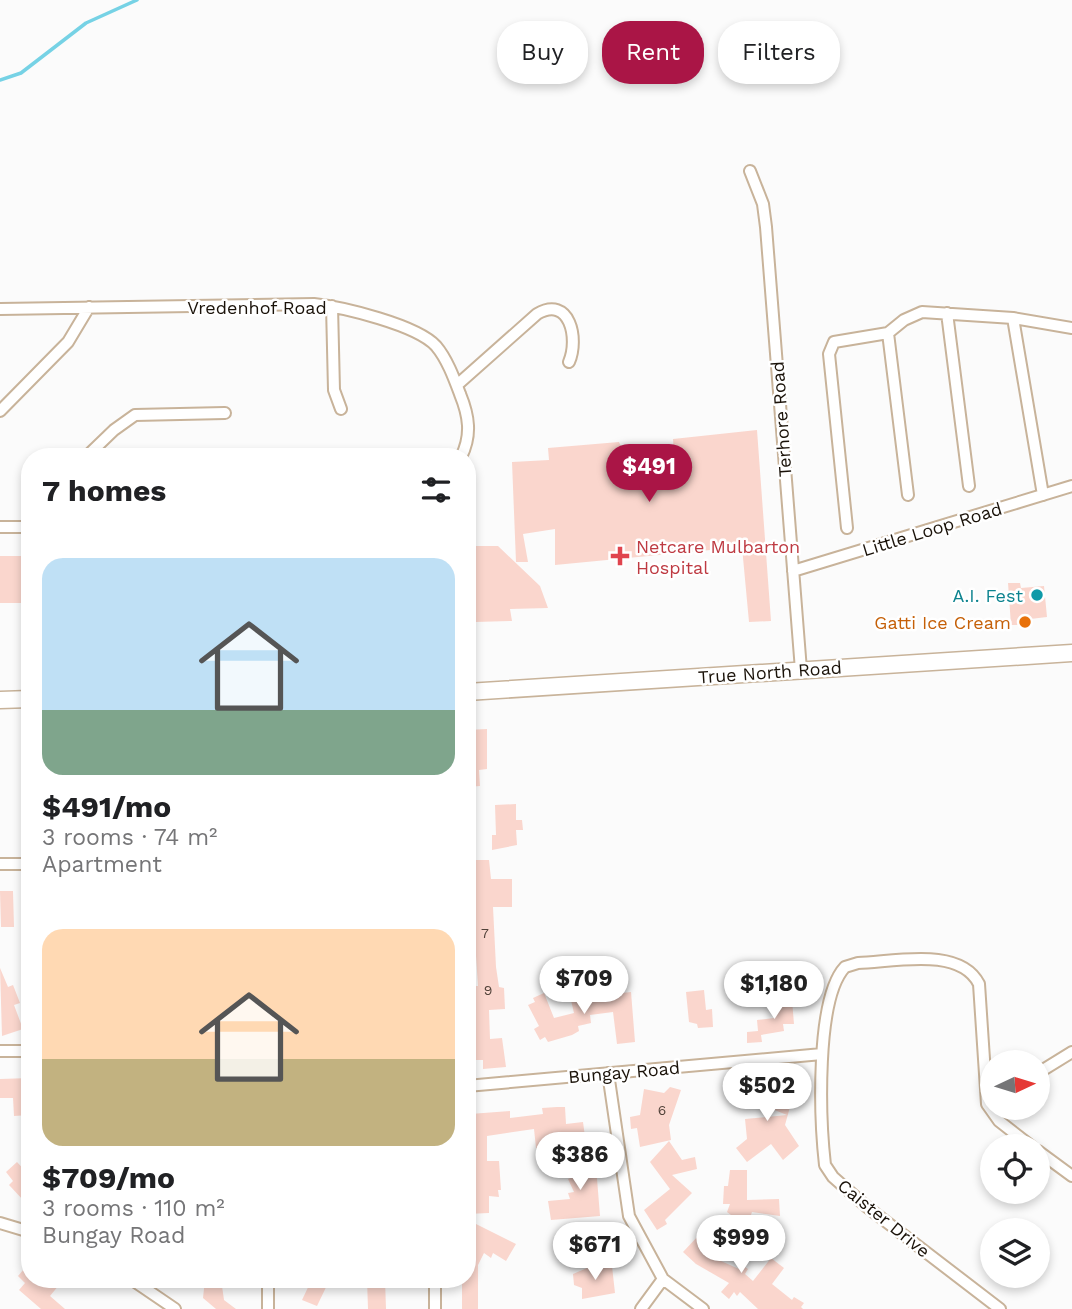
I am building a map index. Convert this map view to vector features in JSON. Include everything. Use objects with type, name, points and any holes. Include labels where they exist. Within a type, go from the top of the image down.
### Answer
[{"type":"main road","name":"True North Road","points":[[476,691],[1072,653]]},
{"type":"main road","points":[[0,700],[21,699]]},
{"type":"street","name":"Terhore Road","points":[[750,171],[763,204],[766,227],[801,670]]},
{"type":"street","name":"Vredenhof Road","points":[[0,309],[332,306],[425,337],[442,355],[457,386],[469,423],[464,448]]},
{"type":"street","points":[[332,306],[334,390],[341,409]]},
{"type":"street","points":[[0,411],[68,342],[89,307]]},
{"type":"street","points":[[457,386],[537,314],[545,311],[559,313],[572,327],[575,337],[569,362]]},
{"type":"street","points":[[847,528],[830,347],[841,339],[888,333],[904,320],[922,312],[1013,318],[1072,328]]},
{"type":"street","points":[[947,313],[969,486]]},
{"type":"street","points":[[1013,318],[1043,495]]},
{"type":"street","points":[[888,333],[908,495]]},
{"type":"street","points":[[96,448],[131,416],[150,413],[225,413]]},
{"type":"street","name":"Little Loop Road","points":[[793,571],[1072,486]]},
{"type":"street","points":[[0,527],[21,527]]},
{"type":"street","points":[[0,864],[21,864]]},
{"type":"street","name":"Caister Drive","points":[[985,1050],[979,984],[974,973],[964,966],[939,960],[858,963],[845,967],[830,998],[822,1054],[824,1150],[825,1165],[833,1177],[867,1207],[1000,1309]]},
{"type":"street","points":[[0,1051],[21,1051]]},
{"type":"street","points":[[1050,1066],[1072,1052]]},
{"type":"street","name":"Bungay Road","points":[[476,1085],[822,1054]]},
{"type":"street","points":[[608,1073],[626,1204],[639,1238],[663,1279],[703,1309]]},
{"type":"street","points":[[998,1120],[1016,1134]]},
{"type":"street","points":[[1050,1160],[1072,1176]]},
{"type":"street","points":[[0,1223],[21,1229]]},
{"type":"street","points":[[641,1309],[663,1279]]},
{"type":"street","points":[[144,1288],[174,1309]]},
{"type":"street","points":[[268,1288],[268,1309]]},
{"type":"street","points":[[435,1288],[435,1309]]},
{"type":"building","points":[[757,430],[771,621],[749,622],[742,547],[555,565],[555,529],[523,534],[528,562],[516,562],[512,462],[549,460],[548,448],[619,442],[625,455],[674,453],[673,439]]},
{"type":"building","points":[[476,546],[498,546],[540,586],[548,608],[510,609],[512,621],[476,622]]},
{"type":"building","points":[[0,556],[21,556],[21,603],[0,603]]},
{"type":"building","points":[[1008,583],[1020,583],[1021,588],[1044,586],[1047,617],[1022,620],[1023,625],[1011,625]]},
{"type":"building","points":[[487,729],[487,769],[479,770],[480,786],[476,786],[476,730]]},
{"type":"building","points":[[516,804],[516,820],[522,820],[523,830],[516,830],[517,845],[492,850],[492,835],[496,835],[495,805]]},
{"type":"building","points":[[476,860],[489,860],[491,879],[512,879],[512,907],[493,907],[496,967],[499,987],[504,988],[505,1009],[489,1010],[490,1039],[502,1038],[506,1067],[483,1069],[483,1060],[476,1060]]},
{"type":"building","points":[[0,891],[13,891],[14,927],[1,927]]},
{"type":"building","points":[[0,968],[8,987],[13,985],[20,1003],[14,1005],[21,1024],[21,1030],[2,1036]]},
{"type":"building","points":[[585,989],[587,1002],[613,999],[613,994],[631,992],[635,1042],[617,1044],[613,1012],[590,1015],[591,1023],[578,1026],[579,1031],[572,1035],[548,1042],[545,1037],[540,1040],[534,1029],[539,1026],[528,1005],[535,1002],[533,998],[544,993],[554,1018],[574,1013],[569,992]]},
{"type":"building","points":[[704,990],[706,1010],[712,1009],[713,1027],[698,1028],[697,1024],[689,1022],[686,992]]},
{"type":"building","points":[[792,1000],[794,1024],[783,1024],[784,1031],[761,1035],[762,1042],[747,1043],[747,1032],[758,1031],[757,1020],[774,1018],[773,1001]]},
{"type":"building","points":[[21,1078],[21,1116],[14,1116],[13,1098],[0,1098],[0,1079]]},
{"type":"building","points":[[752,1080],[793,1096],[785,1125],[799,1146],[783,1160],[771,1144],[747,1162],[736,1148],[747,1139],[745,1119],[787,1115],[740,1096],[745,1082],[751,1084]]},
{"type":"building","points":[[670,1087],[681,1090],[669,1125],[671,1140],[640,1147],[637,1128],[631,1129],[630,1117],[640,1115],[644,1089],[664,1093]]},
{"type":"building","points":[[565,1107],[566,1124],[583,1122],[586,1144],[536,1148],[534,1129],[487,1136],[487,1161],[499,1161],[501,1190],[498,1190],[499,1197],[489,1196],[489,1213],[476,1214],[476,1114],[510,1111],[510,1118],[543,1114],[542,1108]]},
{"type":"building","points":[[669,1141],[682,1160],[695,1157],[697,1169],[672,1175],[692,1193],[665,1220],[667,1224],[657,1230],[644,1210],[670,1189],[650,1162]]},
{"type":"building","points":[[590,1155],[604,1155],[605,1165],[596,1166],[600,1216],[551,1220],[548,1201],[570,1199],[568,1193],[574,1192],[568,1179],[575,1176],[570,1166]]},
{"type":"building","points":[[17,1162],[21,1166],[21,1198],[9,1185],[13,1181],[6,1172]]},
{"type":"building","points":[[730,1170],[747,1170],[747,1200],[779,1199],[780,1216],[752,1212],[747,1227],[727,1212],[730,1204],[723,1204],[724,1186],[728,1186]]},
{"type":"building","points":[[476,1224],[516,1244],[506,1261],[493,1253],[491,1258],[484,1253],[478,1265],[478,1309],[462,1309],[462,1288],[476,1288]]},
{"type":"building","points":[[721,1230],[733,1236],[721,1261],[739,1269],[742,1265],[748,1269],[745,1274],[753,1281],[771,1258],[784,1268],[772,1284],[792,1300],[794,1297],[804,1303],[801,1307],[803,1309],[758,1309],[740,1292],[737,1296],[734,1292],[729,1299],[721,1292],[729,1283],[696,1264],[683,1252],[699,1235],[712,1244]]},
{"type":"building","points":[[612,1266],[615,1293],[582,1299],[582,1288],[574,1285],[573,1274],[587,1268]]},
{"type":"building","points":[[21,1288],[57,1288],[50,1296],[65,1309],[41,1309],[19,1290]]},
{"type":"building","points":[[204,1288],[222,1288],[224,1300],[236,1309],[216,1309],[203,1298]]},
{"type":"building","points":[[308,1288],[326,1288],[317,1306],[302,1300]]},
{"type":"building","points":[[367,1288],[385,1288],[386,1309],[368,1309]]},
{"type":"waterway","points":[[0,80],[21,73],[86,23],[137,0]]},
{"type":"place","name":"Netcare Mulbarton Hospital","points":[[620,556]]},
{"type":"place","name":"A.I. Fest","points":[[1037,595]]},
{"type":"place","name":"Gatti Ice Cream","points":[[1025,622]]}]
